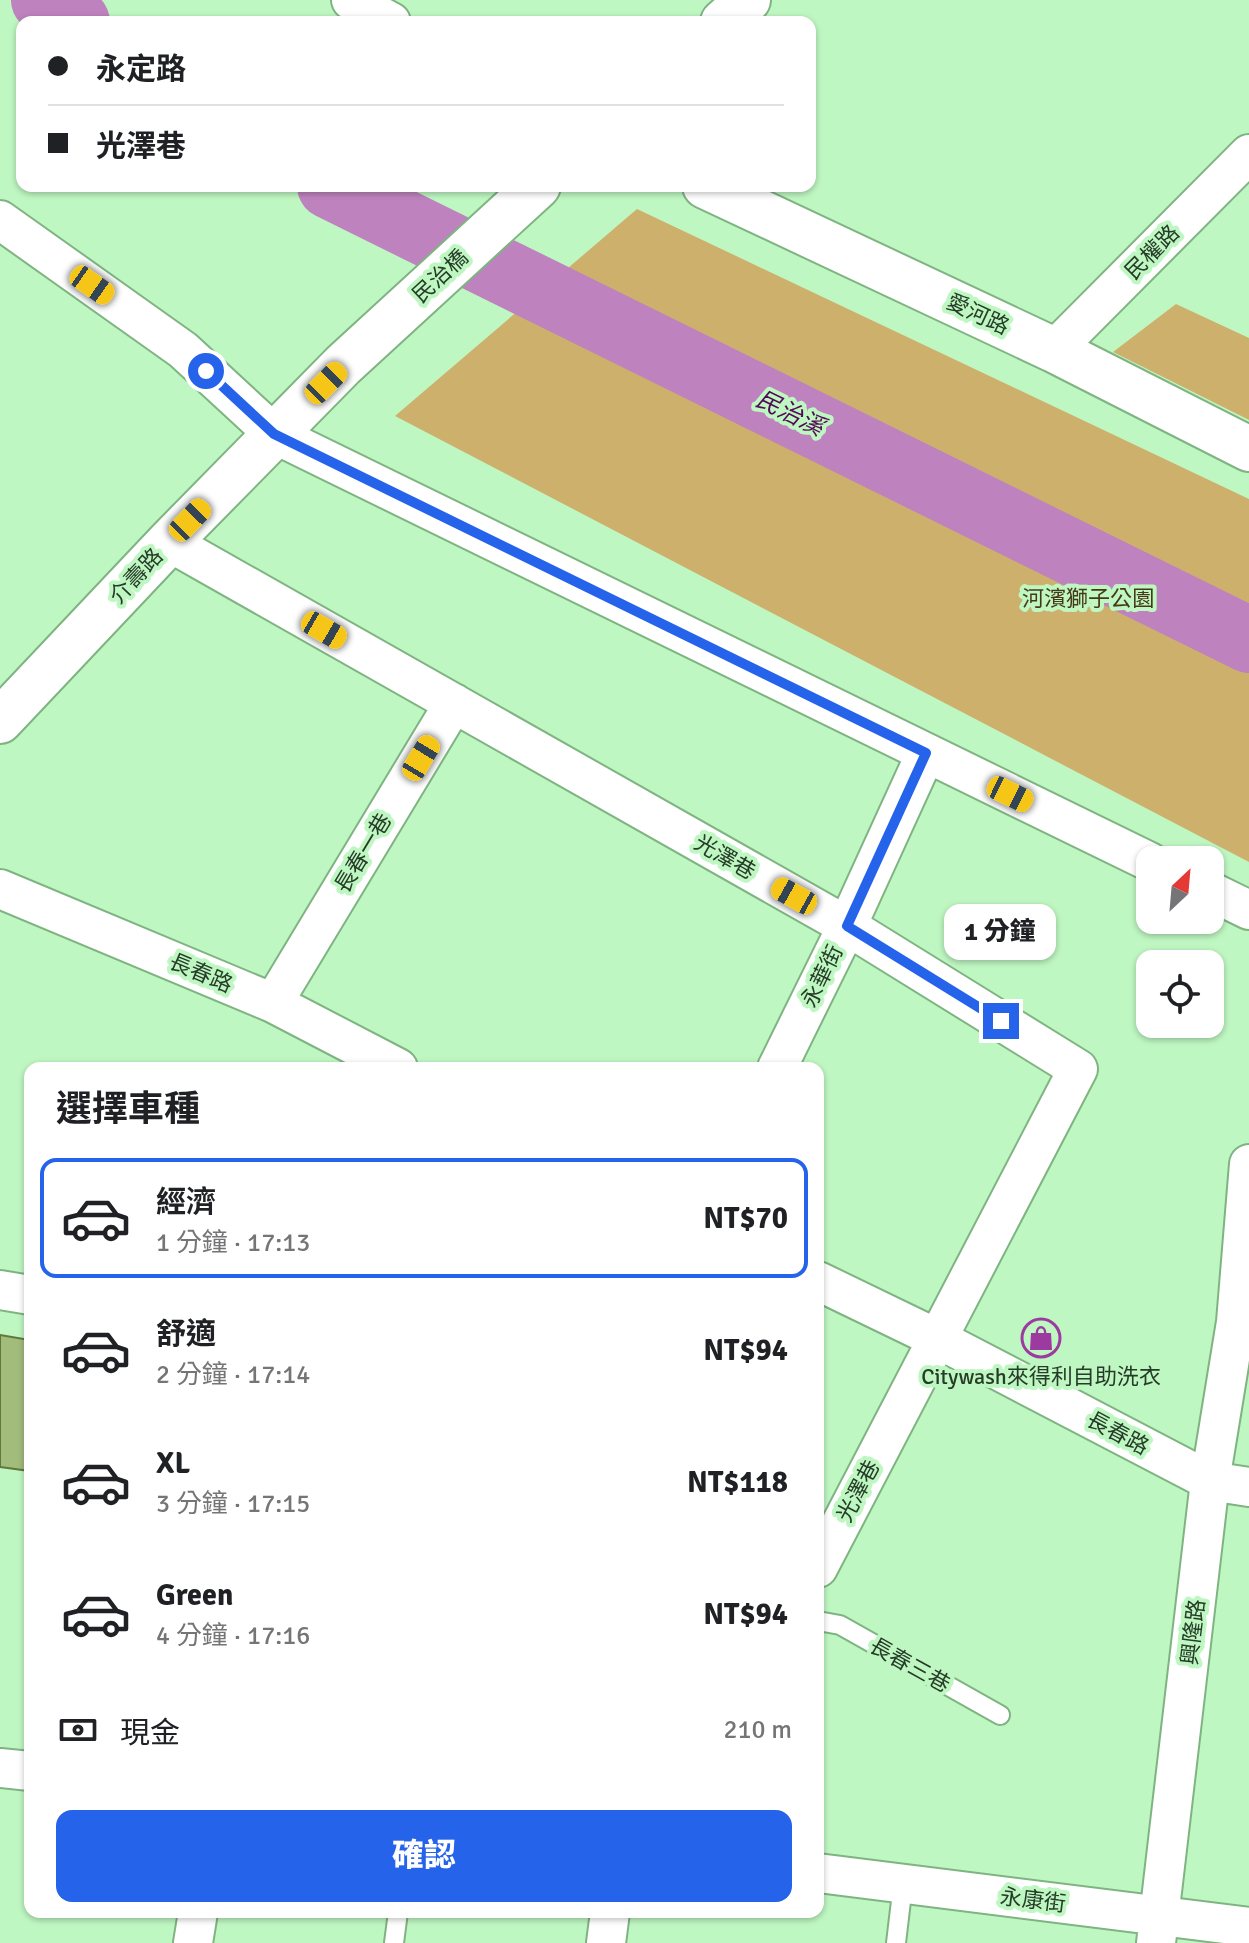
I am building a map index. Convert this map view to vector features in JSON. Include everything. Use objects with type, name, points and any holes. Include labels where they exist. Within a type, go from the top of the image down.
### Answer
[{"type":"main road","points":[[730,16],[748,0]]},
{"type":"main road","name":"民治橋","points":[[343,365],[531,192]]},
{"type":"main road","name":"愛河路","points":[[718,192],[1054,350],[1249,449]]},
{"type":"main road","name":"介壽路","points":[[0,721],[169,542],[343,365]]},
{"type":"street","points":[[351,0],[380,16]]},
{"type":"street","name":"民權路","points":[[1054,350],[1249,154]]},
{"type":"street","points":[[0,220],[183,350],[274,434],[1136,855]]},
{"type":"street","name":"光澤巷","points":[[169,542],[847,926],[1078,1069],[824,1557]]},
{"type":"street","name":"長春一巷","points":[[273,1003],[454,703]]},
{"type":"street","name":"永華街","points":[[780,1062],[847,926],[926,753]]},
{"type":"street","name":"長春路","points":[[0,889],[273,1003],[386,1062]]},
{"type":"street","points":[[1224,898],[1249,910]]},
{"type":"street","name":"興隆路","points":[[1158,1930],[1210,1481],[1243,1314],[1249,1164]]},
{"type":"street","name":"長春路","points":[[824,1284],[938,1339],[1210,1481],[1249,1487]]},
{"type":"street","points":[[0,1290],[24,1294]]},
{"type":"street","points":[[0,1768],[24,1770]]},
{"type":"street","name":"永康街","points":[[824,1874],[903,1884],[1158,1930],[1249,1927]]},
{"type":"street","points":[[193,1943],[197,1918]]},
{"type":"street","points":[[606,1943],[609,1918]]},
{"type":"lane","name":"長春三巷","points":[[824,1622],[840,1625],[1000,1715]]},
{"type":"lane","points":[[896,1943],[903,1884]]},
{"type":"lane","points":[[394,1943],[397,1918]]},
{"type":"green space","name":"河濱獅子公園","points":[[637,209],[1249,499],[1249,862],[1224,849],[1224,846],[1218,846],[395,416]]},
{"type":"green space","points":[[1176,304],[1249,338],[1249,420],[1113,352]]},
{"type":"building","points":[[0,1335],[24,1339],[24,1470],[0,1467]]},
{"type":"waterway","name":"民治溪","points":[[44,0],[68,16]]},
{"type":"waterway","name":"民治溪","points":[[342,192],[1249,640]]},
{"type":"place","name":"Citywash來得利自助洗衣","points":[[1041,1338]]},
{"type":"route","points":[[206,371],[274,434],[926,753],[847,926],[1001,1021]]}]
